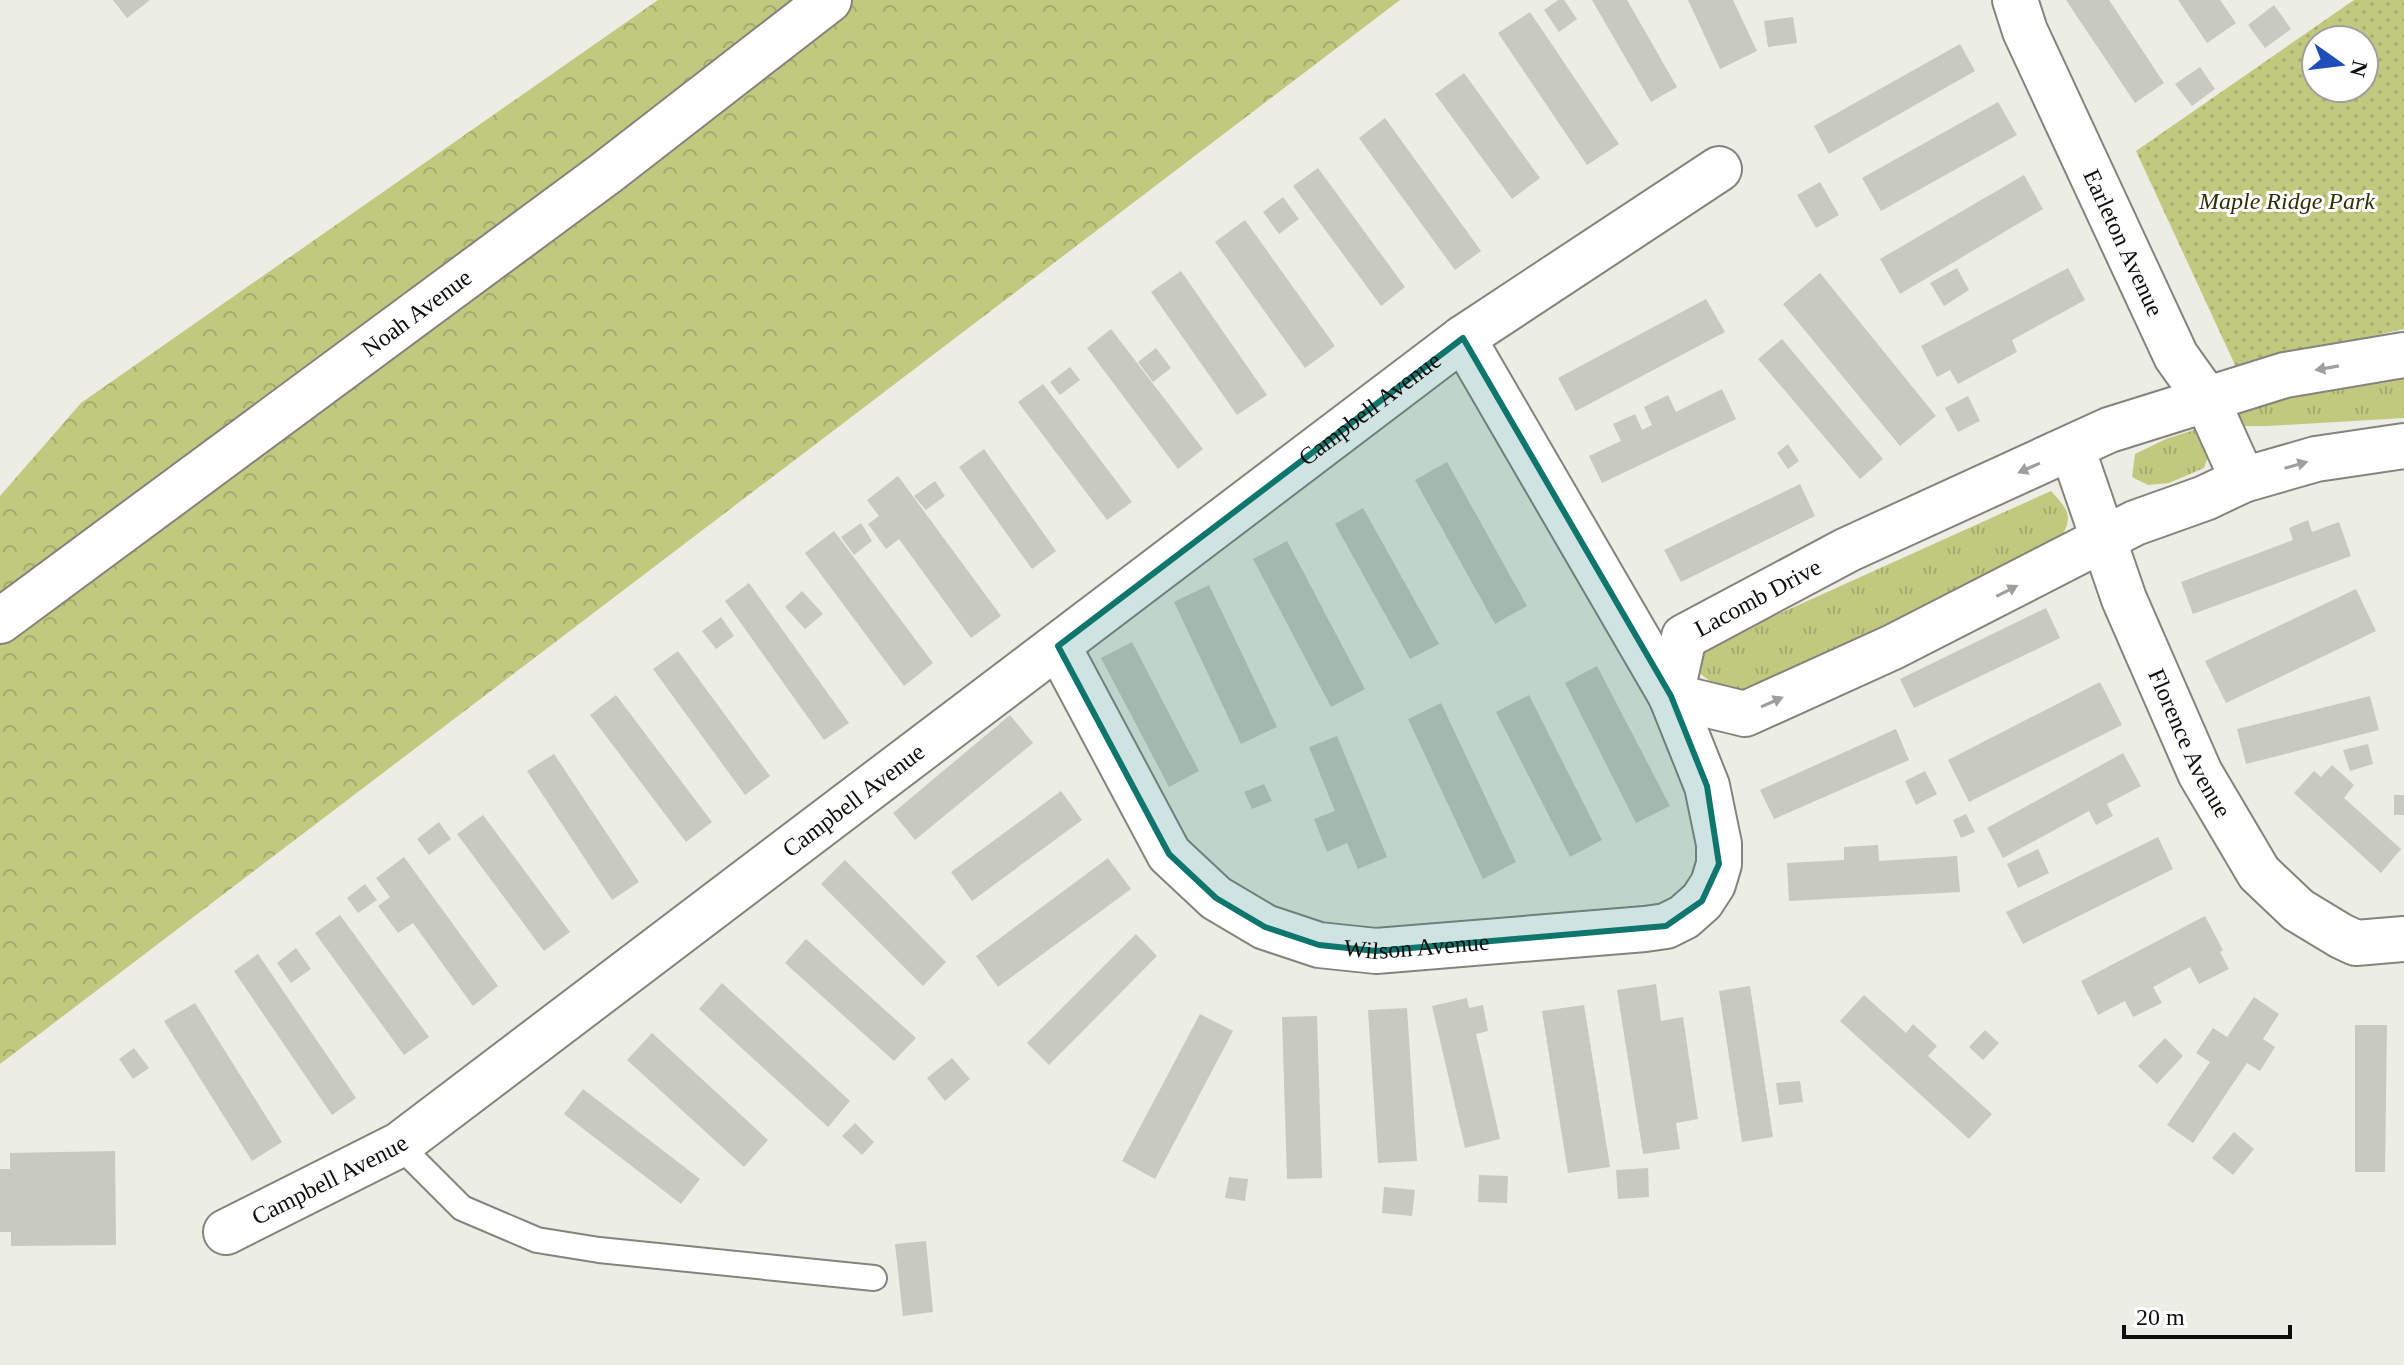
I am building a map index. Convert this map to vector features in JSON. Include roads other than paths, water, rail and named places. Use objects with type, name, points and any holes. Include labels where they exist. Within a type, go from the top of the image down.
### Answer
[{"type":"street","name":"Noah Avenue","points":[[0,621],[606,173],[829,0]]},
{"type":"street","name":"Earleton Avenue","points":[[2015,0],[2025,31],[2176,356],[2206,398],[2243,480]]},
{"type":"street","name":"Campbell Avenue","points":[[226,1232],[399,1145],[1463,338],[1719,169]]},
{"type":"street","name":"Campbell Avenue","points":[[1463,338],[1671,696]]},
{"type":"street","name":"Lacomb Drive","points":[[1671,696],[1684,637],[1847,550],[2109,430],[2285,375],[2404,355]]},
{"type":"street","points":[[1671,696],[1745,714],[1893,647],[2135,523],[2205,498],[2243,480],[2316,459],[2404,446]]},
{"type":"street","name":"Florence Avenue","points":[[2072,448],[2124,599],[2200,773],[2259,873],[2298,910],[2356,943],[2404,939]]},
{"type":"street","name":"Wilson Avenue","points":[[1058,646],[1169,854],[1194,880],[1216,898],[1265,927],[1319,945],[1376,951],[1645,929],[1666,926],[1684,917],[1702,901],[1713,884],[1719,864],[1719,844],[1707,786],[1671,696]]},
{"type":"lane","points":[[399,1145],[462,1208],[537,1240],[599,1250],[874,1278]]},
{"type":"park label","name":"Maple Ridge Park","points":[[2287,201]]}]
